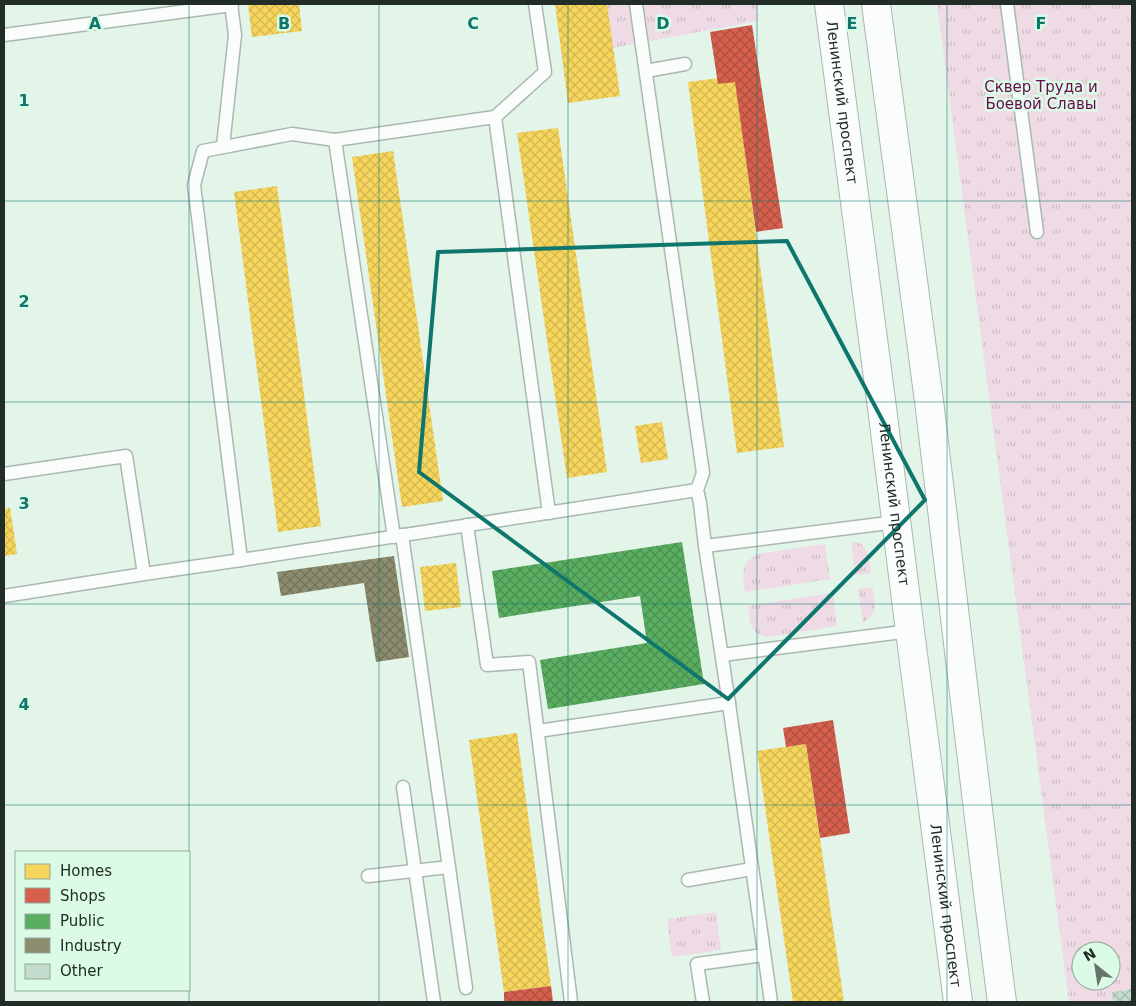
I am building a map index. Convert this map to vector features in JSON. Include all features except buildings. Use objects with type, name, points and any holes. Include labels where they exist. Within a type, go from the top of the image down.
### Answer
[{"type":"main road","name":"Ленинский проспект","points":[[830,4],[958,1002]]},
{"type":"main road","points":[[876,4],[930,401],[1002,1002]]},
{"type":"lane","points":[[4,35],[232,4],[235,35],[224,146]]},
{"type":"lane","points":[[241,560],[194,185],[203,151],[292,134],[335,140],[495,117],[545,72],[535,4]]},
{"type":"lane","points":[[636,4],[703,473],[696,490],[700,503],[771,1002]]},
{"type":"lane","points":[[1007,4],[1037,232]]},
{"type":"lane","points":[[646,71],[685,64]]},
{"type":"lane","points":[[495,117],[549,513]]},
{"type":"lane","points":[[335,140],[398,536],[466,988]]},
{"type":"lane","points":[[4,474],[126,456],[144,574]]},
{"type":"lane","points":[[4,596],[696,490]]},
{"type":"lane","points":[[705,546],[896,522]]},
{"type":"lane","points":[[467,525],[487,665],[529,662],[571,1002]]},
{"type":"lane","points":[[722,656],[910,632]]},
{"type":"lane","points":[[538,731],[729,703]]},
{"type":"lane","points":[[403,786],[434,1002]]},
{"type":"lane","points":[[368,876],[449,867]]},
{"type":"lane","points":[[688,880],[752,869]]},
{"type":"lane","points":[[703,1002],[697,964],[764,955]]},
{"type":"highlighted area","points":[[787,241],[925,500],[728,699],[419,472],[438,252]]},
{"type":"green space","points":[[607,4],[756,4],[758,21],[613,48]]},
{"type":"green space","name":"Сквер Труда и Боевой Славы","points":[[937,4],[1132,4],[1132,1002],[1069,1002]]},
{"type":"green space","points":[[851,542],[859,543],[865,548],[871,573],[855,575]]},
{"type":"green space","points":[[825,544],[830,579],[745,592],[743,580],[745,566],[757,554]]},
{"type":"green space","points":[[872,587],[875,607],[868,619],[863,623],[858,589]]},
{"type":"green space","points":[[833,593],[837,626],[767,637],[757,633],[750,621],[748,606]]},
{"type":"green space","points":[[716,912],[721,950],[672,957],[667,919]]}]
